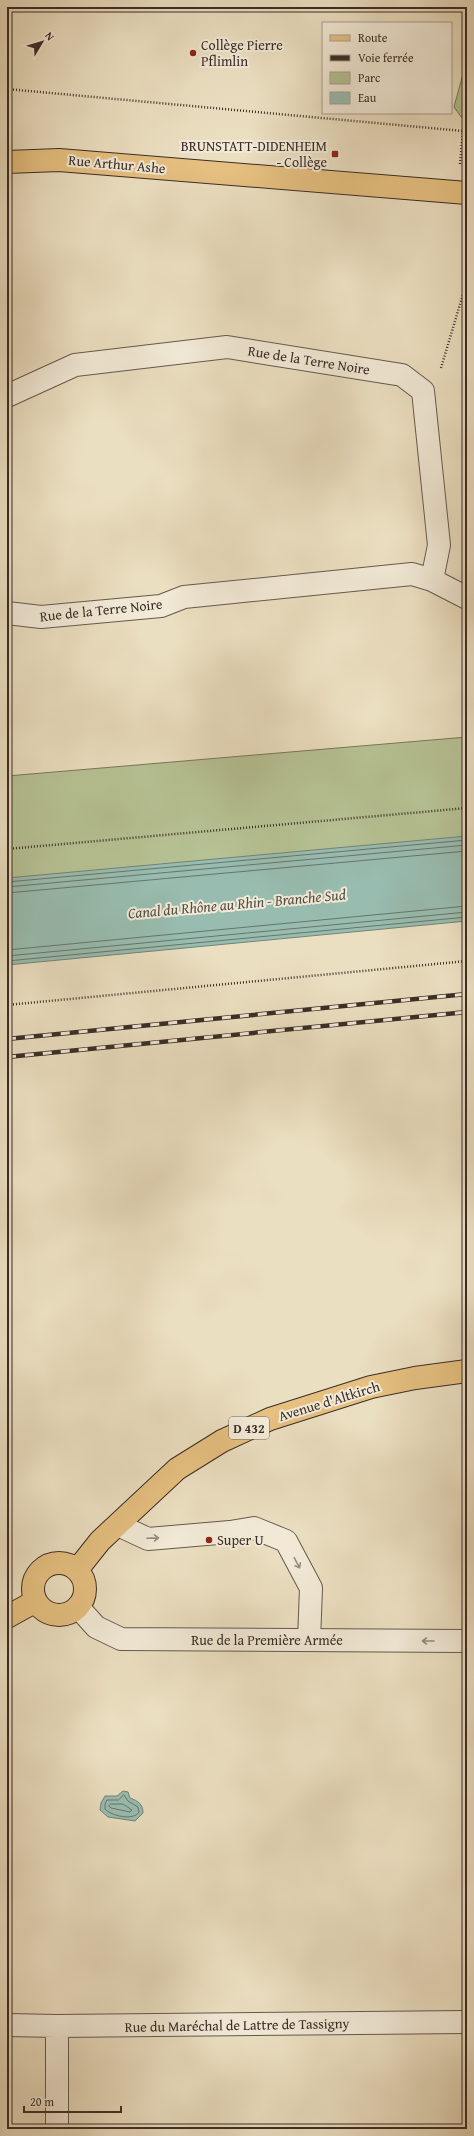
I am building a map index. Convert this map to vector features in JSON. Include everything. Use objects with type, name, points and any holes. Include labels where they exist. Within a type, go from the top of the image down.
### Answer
[{"type":"main road","name":"Rue Arthur Ashe","points":[[7,162],[59,160],[462,192]]},
{"type":"main road","name":"Avenue d'Altkirch","points":[[77,1570],[100,1541],[177,1469],[222,1441],[270,1419],[371,1387],[467,1371]]},
{"type":"main road","points":[[55,1563],[70,1566],[77,1570],[84,1584],[82,1600],[78,1607],[64,1614],[56,1614],[48,1612],[36,1601],[34,1585],[41,1571],[55,1563]]},
{"type":"main road","points":[[7,1617],[36,1601]]},
{"type":"street","name":"Rue de la Terre Noire","points":[[7,396],[75,365],[227,347],[402,375],[423,391]]},
{"type":"street","points":[[423,391],[439,546],[432,580]]},
{"type":"street","name":"Rue de la Terre Noire","points":[[7,613],[41,618],[161,606],[184,598],[412,574],[432,580],[467,598]]},
{"type":"street","points":[[118,1524],[148,1539],[230,1532],[254,1528],[286,1541],[310,1588],[309,1640]]},
{"type":"street","name":"Rue de la Première Armée","points":[[78,1607],[96,1627],[121,1639],[467,1641]]},
{"type":"street","name":"Rue du Maréchal de Lattre de Tassigny","points":[[7,2025],[57,2026],[467,2022]]},
{"type":"street","points":[[57,2026],[57,2129]]},
{"type":"path","points":[[7,88],[463,131]]},
{"type":"path","points":[[462,192],[463,131],[467,115]]},
{"type":"path","points":[[423,391],[443,366],[467,281]]},
{"type":"path","points":[[7,849],[467,808]]},
{"type":"path","points":[[7,1005],[467,961]]},
{"type":"green space","points":[[467,59],[467,125],[454,107]]},
{"type":"green space","points":[[467,737],[467,837],[7,880],[7,776]]},
{"type":"water","name":"Canal du Rhône au Rhin - Branche Sud","points":[[467,836],[467,921],[7,965],[7,878]]},
{"type":"water","points":[[123,1791],[128,1792],[130,1798],[138,1802],[142,1807],[143,1813],[135,1821],[108,1817],[100,1810],[101,1803],[105,1796],[117,1796]]},
{"type":"railway","points":[[7,1039],[467,994]]},
{"type":"railway","points":[[7,1057],[467,1012]]},
{"type":"place","name":"Collège Pierre Pflimlin","points":[[193,53]]},
{"type":"place","name":"BRUNSTATT-DIDENHEIM - Collège","points":[[335,154]]},
{"type":"place","name":"Super U","points":[[209,1540]]}]
